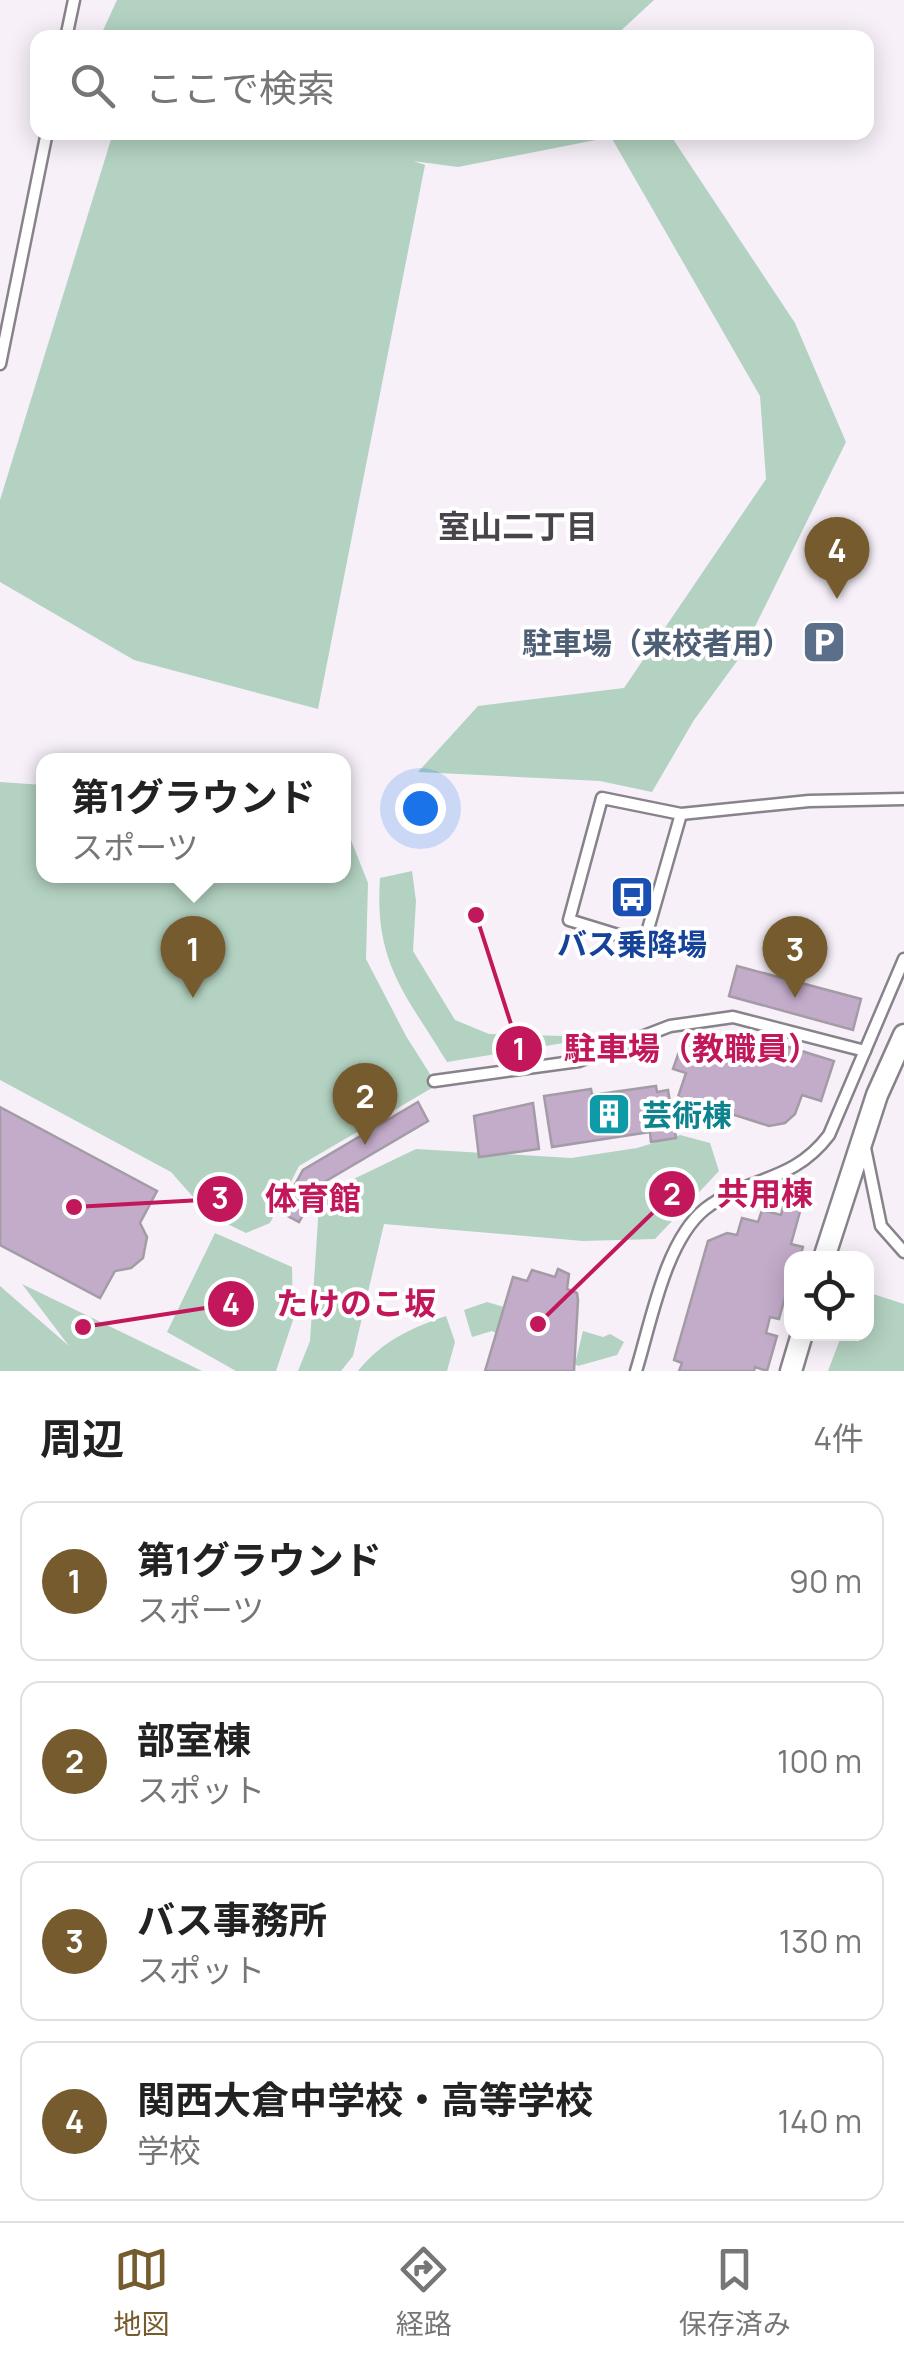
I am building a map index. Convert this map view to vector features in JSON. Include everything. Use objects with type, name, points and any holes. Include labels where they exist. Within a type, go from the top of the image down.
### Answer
[{"type":"street","points":[[826,1251],[877,1095],[904,1036]]},
{"type":"street","points":[[791,1371],[800,1341]]},
{"type":"lane","points":[[68,30],[74,0]]},
{"type":"lane","points":[[0,364],[45,140]]},
{"type":"lane","points":[[681,814],[644,943],[569,920],[602,798],[681,814],[810,801],[904,799]]},
{"type":"lane","points":[[636,1371],[671,1259],[693,1222],[706,1208],[793,1169],[815,1154],[829,1135],[904,960]]},
{"type":"lane","points":[[434,1081],[579,1061],[670,1026],[732,1017],[866,1051]]},
{"type":"lane","points":[[863,1139],[882,1226],[904,1252]]},
{"type":"green space","points":[[117,0],[654,0],[622,30],[103,30]]},
{"type":"green space","points":[[111,140],[596,140],[458,167],[413,161],[425,165],[318,709],[134,660],[0,582],[0,500]]},
{"type":"green space","points":[[613,140],[674,140],[795,323],[846,442],[740,657],[694,720],[652,792],[600,781],[418,772],[478,706],[624,688],[766,479],[760,396]]},
{"type":"green space","points":[[0,782],[36,785],[36,883],[351,883],[351,840],[368,883],[366,959],[437,1085],[299,1166],[270,1223],[246,1233],[209,1215],[171,1172],[0,1080]]},
{"type":"green space","points":[[412,871],[416,901],[413,951],[455,1020],[489,1034],[601,1037],[447,1062],[406,996],[387,955],[382,933],[380,878]]},
{"type":"green space","points":[[680,1135],[710,1143],[719,1171],[655,1239],[583,1241],[384,1224],[353,1356],[341,1371],[298,1371],[310,1341],[319,1205],[341,1185],[416,1149],[571,1158],[637,1148]]},
{"type":"green space","points":[[215,1233],[292,1267],[293,1320],[276,1371],[236,1371],[167,1332]]},
{"type":"green space","points":[[22,1284],[202,1371],[0,1371],[0,1286],[69,1346]]},
{"type":"green space","points":[[874,1294],[904,1304],[904,1371],[828,1371],[839,1341],[874,1341]]},
{"type":"green space","points":[[487,1302],[504,1307],[496,1333],[472,1337],[464,1310]]},
{"type":"green space","points":[[446,1316],[455,1342],[447,1371],[358,1371],[398,1337]]},
{"type":"green space","points":[[583,1331],[603,1337],[610,1334],[624,1342],[617,1355],[578,1366],[575,1364]]},
{"type":"building","points":[[737,966],[861,999],[853,1030],[729,996]]},
{"type":"building","points":[[695,1034],[756,1051],[760,1038],[834,1061],[821,1101],[802,1095],[795,1114],[785,1123],[769,1126],[678,1097],[686,1073],[673,1069],[682,1043],[691,1045]]},
{"type":"building","name":"芸術棟","points":[[656,1086],[657,1092],[668,1090],[676,1138],[651,1142],[650,1132],[552,1147],[544,1096],[591,1089],[592,1095]]},
{"type":"building","points":[[418,1102],[428,1121],[321,1184],[299,1222],[280,1212],[303,1170]]},
{"type":"building","points":[[533,1103],[539,1149],[479,1157],[474,1116]]},
{"type":"building","points":[[0,1107],[157,1191],[140,1223],[147,1237],[143,1258],[131,1268],[115,1271],[100,1298],[0,1245]]},
{"type":"building","points":[[784,1203],[801,1208],[791,1244],[803,1247],[802,1251],[784,1251],[784,1301],[779,1319],[770,1317],[766,1333],[777,1336],[767,1371],[755,1367],[754,1371],[679,1371],[682,1363],[674,1360],[708,1241],[727,1233],[737,1235],[742,1218],[758,1222],[762,1210],[781,1215]]},
{"type":"building","points":[[558,1269],[569,1274],[567,1289],[577,1293],[574,1371],[485,1371],[513,1277],[527,1281],[532,1270],[555,1277]]},
{"type":"place","name":"関西大倉中学校・高等学校","points":[[837,599]]},
{"type":"place","name":"駐車場（来校者用）","points":[[824,642]]},
{"type":"place","name":"バス乗降場","points":[[632,897]]},
{"type":"place","name":"駐車場（教職員）","points":[[476,915]]},
{"type":"place","name":"第1グラウンド","points":[[193,998]]},
{"type":"place","name":"バス事務所","points":[[795,998]]},
{"type":"place","name":"芸術棟","points":[[609,1114]]},
{"type":"place","name":"部室棟","points":[[365,1145]]},
{"type":"place","name":"体育館","points":[[74,1207]]},
{"type":"place","name":"共用棟","points":[[538,1324]]},
{"type":"place","name":"たけのこ坂","points":[[83,1327]]},
{"type":"district","name":"室山二丁目","points":[[518,526]]}]
